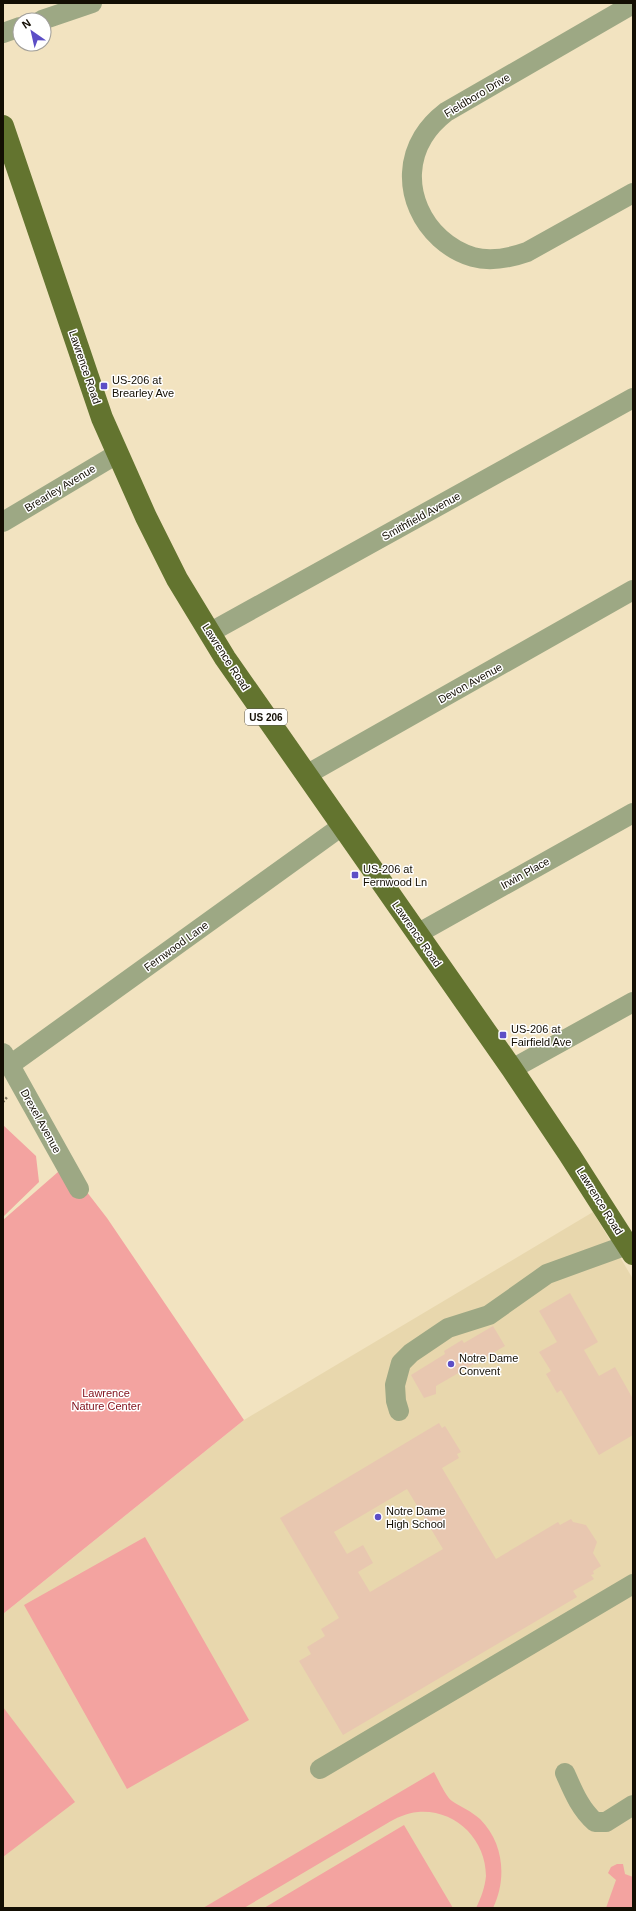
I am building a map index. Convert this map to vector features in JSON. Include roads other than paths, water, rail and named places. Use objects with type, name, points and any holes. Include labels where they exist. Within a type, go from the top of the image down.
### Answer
[{"type":"main road","name":"Lawrence Road","points":[[3,126],[102,418],[117,454],[162,549],[210,634],[306,775],[512,1069],[569,1154],[630,1250]]},
{"type":"street","points":[[52,17],[92,3]]},
{"type":"street","name":"Fieldboro Drive","points":[[633,4],[446,112],[433,123],[423,137],[416,152],[412,167],[412,183],[415,200],[421,216],[430,230],[442,242],[457,251],[474,257],[493,260],[511,258],[527,252],[633,192]]},
{"type":"street","name":"Smithfield Avenue","points":[[210,634],[633,398]]},
{"type":"street","name":"Brearley Avenue","points":[[3,522],[117,454]]},
{"type":"street","name":"Devon Avenue","points":[[306,775],[633,590]]},
{"type":"street","name":"Irwin Place","points":[[417,934],[633,813]]},
{"type":"street","name":"Fernwood Lane","points":[[6,1059],[342,826]]},
{"type":"street","points":[[512,1069],[633,1002]]},
{"type":"street","name":"Drexel Avenue","points":[[6,1059],[79,1189]]},
{"type":"street","points":[[399,1412],[396,1401],[395,1385],[402,1363],[411,1353],[448,1328],[489,1315],[547,1274],[630,1250]]},
{"type":"street","points":[[320,1769],[633,1584]]},
{"type":"street","points":[[565,1773],[575,1797],[587,1815],[595,1822],[606,1822],[633,1805]]},
{"type":"place","name":"US-206 at Brearley Ave","points":[[104,386]]},
{"type":"place","name":"US-206 at Fernwood Ln","points":[[355,875]]},
{"type":"place","name":"US-206 at Fairfield Ave","points":[[503,1035]]},
{"type":"place","name":"Notre Dame Convent","points":[[451,1364]]},
{"type":"place","name":"Notre Dame High School","points":[[378,1517]]},
{"type":"park label","name":"Lawrence Nature Center","points":[[106,1399]]}]
